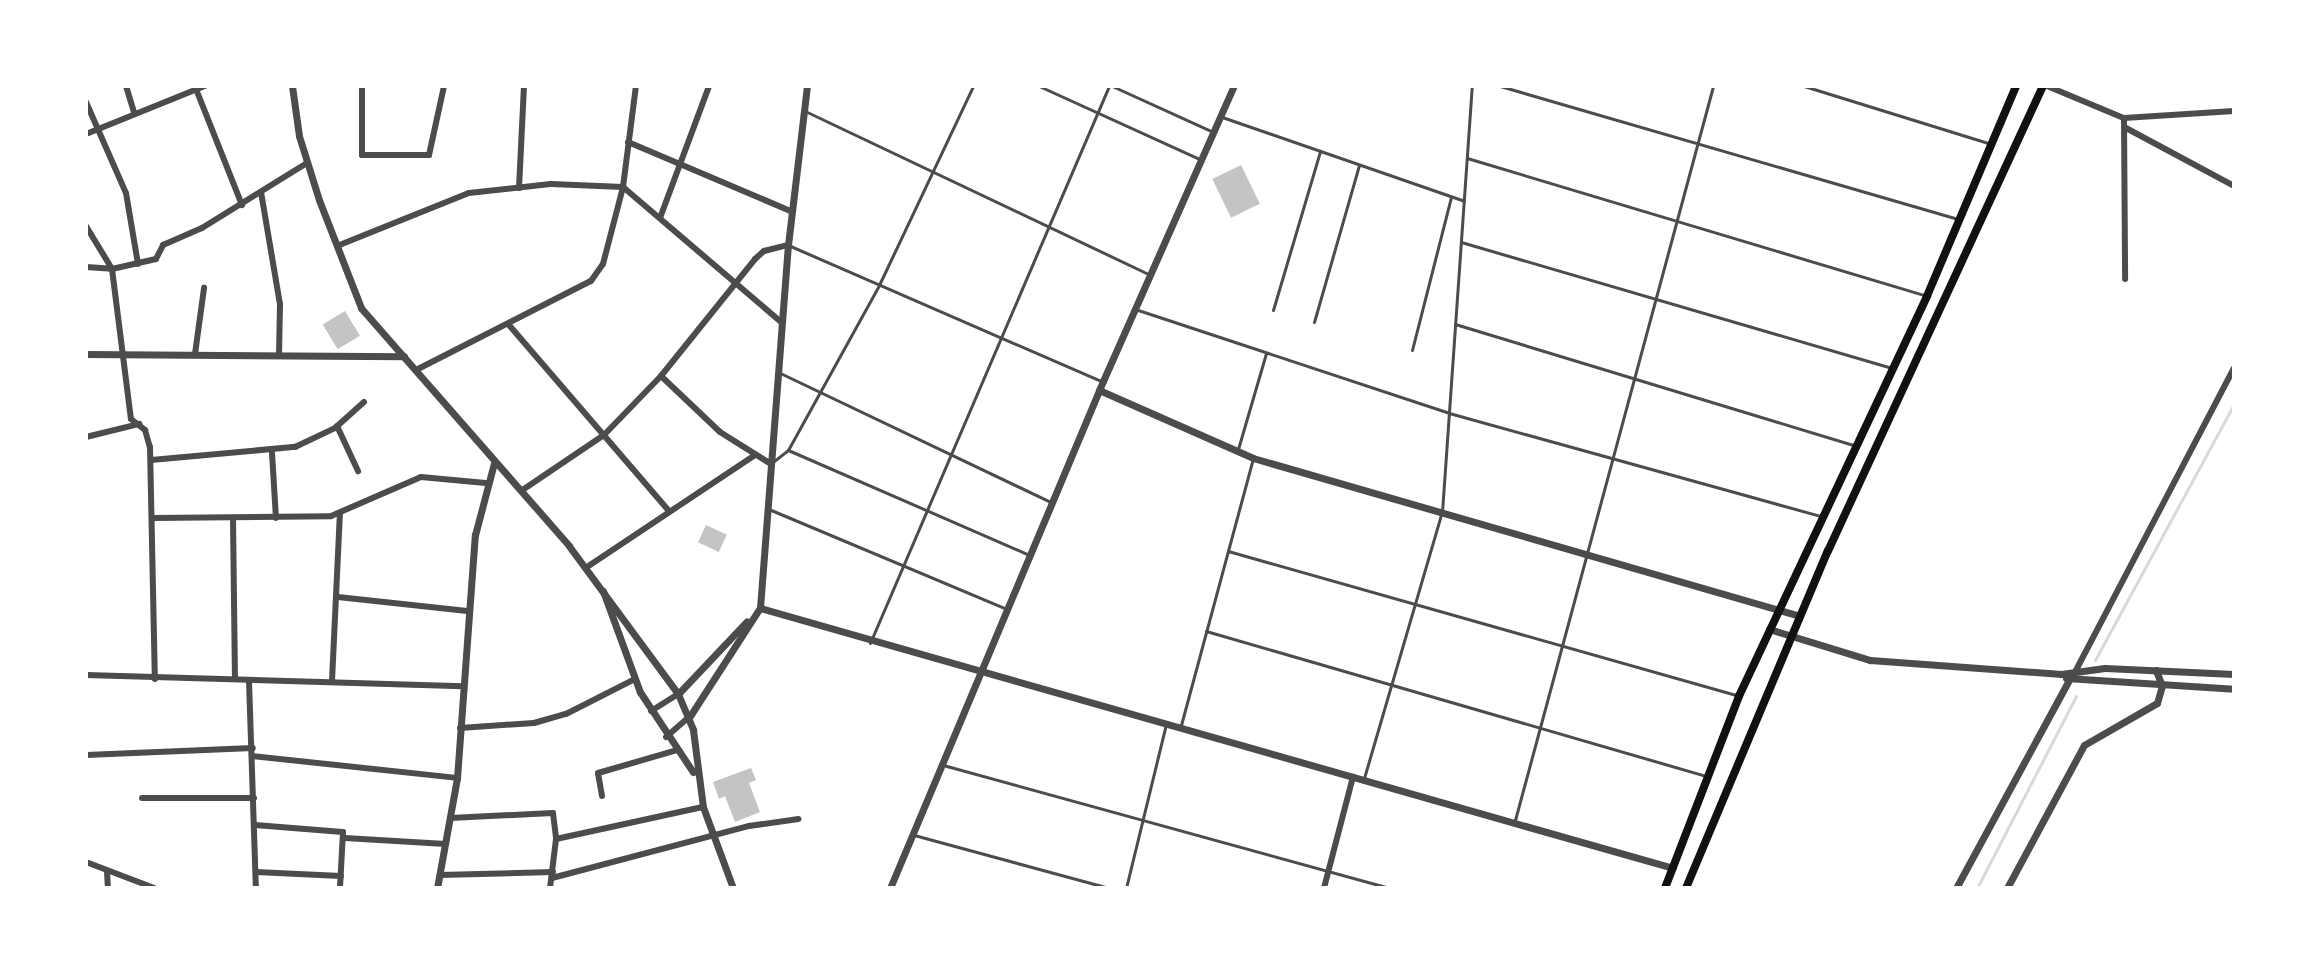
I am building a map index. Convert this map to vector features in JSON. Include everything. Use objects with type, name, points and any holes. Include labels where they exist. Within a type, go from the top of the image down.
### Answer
[{"type":"main road","points":[[1665,888],[1712,778],[1739,696],[1927,296],[2016,86]]},
{"type":"main road","points":[[1686,888],[1800,616],[2045,86]]},
{"type":"main road","points":[[1673,868],[1691,875]]},
{"type":"street","points":[[126,86],[134,112]]},
{"type":"street","points":[[86,134],[134,112],[205,86]]},
{"type":"street","points":[[292,86],[307,163],[361,308],[587,567],[678,694],[690,716],[695,773],[703,807],[733,888]]},
{"type":"street","points":[[362,86],[362,155],[429,155],[444,86]]},
{"type":"street","points":[[519,188],[524,86]]},
{"type":"street","points":[[416,370],[591,281],[603,264],[623,187],[636,86]]},
{"type":"street","points":[[660,218],[683,164],[709,86]]},
{"type":"street","points":[[666,737],[690,716],[760,608],[788,245],[807,90],[798,86]]},
{"type":"street","points":[[890,888],[1101,386],[1234,86]]},
{"type":"street","points":[[2045,86],[2124,118],[2234,111]]},
{"type":"street","points":[[196,89],[242,205]]},
{"type":"street","points":[[86,102],[126,193],[138,264]]},
{"type":"street","points":[[2124,118],[2125,279]]},
{"type":"street","points":[[2126,128],[2234,186]]},
{"type":"street","points":[[628,142],[793,212]]},
{"type":"street","points":[[86,267],[112,269],[156,259],[163,245],[242,205],[307,163]]},
{"type":"street","points":[[337,246],[457,197],[519,188],[623,187],[782,323]]},
{"type":"street","points":[[261,192],[280,304],[279,355]]},
{"type":"street","points":[[86,226],[112,269],[131,419],[139,424],[151,460],[155,679]]},
{"type":"street","points":[[521,491],[604,435],[661,376],[764,251],[788,245]]},
{"type":"street","points":[[195,354],[204,288]]},
{"type":"street","points":[[509,325],[669,511]]},
{"type":"street","points":[[86,354],[404,356]]},
{"type":"street","points":[[1956,888],[2076,670],[2121,575],[2234,368]]},
{"type":"street","points":[[661,376],[720,432],[771,464]]},
{"type":"street","points":[[1101,386],[1253,458],[1779,607],[1800,616]]},
{"type":"street","points":[[151,460],[272,453],[337,426],[364,402]]},
{"type":"street","points":[[86,437],[139,424]]},
{"type":"street","points":[[337,426],[358,471]]},
{"type":"street","points":[[272,453],[276,518]]},
{"type":"street","points":[[587,567],[755,455]]},
{"type":"street","points":[[437,888],[457,778],[467,611],[486,483],[494,463]]},
{"type":"street","points":[[153,518],[276,518],[340,514],[421,477],[486,483]]},
{"type":"street","points":[[332,681],[340,514]]},
{"type":"street","points":[[233,518],[235,679]]},
{"type":"street","points":[[600,583],[650,712],[695,773]]},
{"type":"street","points":[[338,597],[467,611]]},
{"type":"street","points":[[760,608],[870,643],[1673,868]]},
{"type":"street","points":[[650,712],[678,694],[760,608]]},
{"type":"street","points":[[1769,629],[1791,640],[1870,660],[2061,674],[2076,670],[2234,674]]},
{"type":"street","points":[[2007,888],[2084,745],[2157,703],[2162,686],[2156,670]]},
{"type":"street","points":[[2061,674],[2069,680],[2234,689]]},
{"type":"street","points":[[86,675],[463,686]]},
{"type":"street","points":[[460,728],[555,717],[635,679]]},
{"type":"street","points":[[249,681],[256,888]]},
{"type":"street","points":[[602,796],[598,773],[677,750]]},
{"type":"street","points":[[86,755],[252,752],[457,778]]},
{"type":"street","points":[[1324,888],[1353,777]]},
{"type":"street","points":[[142,798],[254,798]]},
{"type":"street","points":[[556,839],[703,807]]},
{"type":"street","points":[[450,818],[553,813],[556,839],[550,888]]},
{"type":"street","points":[[440,875],[552,875],[799,819]]},
{"type":"street","points":[[255,825],[343,832],[340,888]]},
{"type":"street","points":[[345,838],[446,844]]},
{"type":"street","points":[[86,862],[154,888]]},
{"type":"street","points":[[107,871],[108,888]]},
{"type":"street","points":[[256,872],[341,876]]},
{"type":"lane","points":[[771,464],[788,450],[879,285],[973,86]]},
{"type":"lane","points":[[1039,86],[1202,160]]},
{"type":"lane","points":[[870,643],[1046,226],[1111,86],[1214,132]]},
{"type":"lane","points":[[1364,780],[1442,512],[1472,86]]},
{"type":"lane","points":[[1500,86],[1699,140],[1960,220]]},
{"type":"lane","points":[[1514,822],[1713,86]]},
{"type":"lane","points":[[1804,86],[1992,145]]},
{"type":"lane","points":[[805,111],[1151,276]]},
{"type":"lane","points":[[1221,117],[1464,201]]},
{"type":"lane","points":[[1273,310],[1320,151]]},
{"type":"lane","points":[[1467,158],[1927,296]]},
{"type":"lane","points":[[1314,322],[1359,165]]},
{"type":"lane","points":[[1412,350],[1451,197]]},
{"type":"lane","points":[[1461,242],[1892,368]]},
{"type":"lane","points":[[788,245],[1001,337],[1101,386]]},
{"type":"lane","points":[[1136,309],[1449,413],[1823,517]]},
{"type":"lane","points":[[1455,324],[1856,445]]},
{"type":"lane","points":[[1237,452],[1266,353]]},
{"type":"lane","points":[[778,372],[1052,503]]},
{"type":"lane","points":[[788,450],[1030,555]]},
{"type":"lane","points":[[1180,728],[1253,458]]},
{"type":"lane","points":[[767,509],[1008,609]]},
{"type":"lane","points":[[1228,551],[1739,696]]},
{"type":"lane","points":[[1206,631],[1712,778]]},
{"type":"lane","points":[[1126,888],[1166,724]]},
{"type":"lane","points":[[943,765],[1390,888]]},
{"type":"lane","points":[[914,835],[1109,888]]},
{"type":"building","points":[[1241,165],[1260,204],[1231,218],[1212,179]]},
{"type":"building","points":[[345,311],[360,336],[338,349],[323,324]]},
{"type":"building","points":[[706,525],[727,535],[719,552],[698,542]]},
{"type":"building","points":[[751,768],[756,780],[749,783],[760,812],[735,822],[725,796],[719,799],[713,782]]},
{"type":"waterway","points":[[2095,660],[2234,404]]},
{"type":"waterway","points":[[1977,888],[2076,696]]}]
